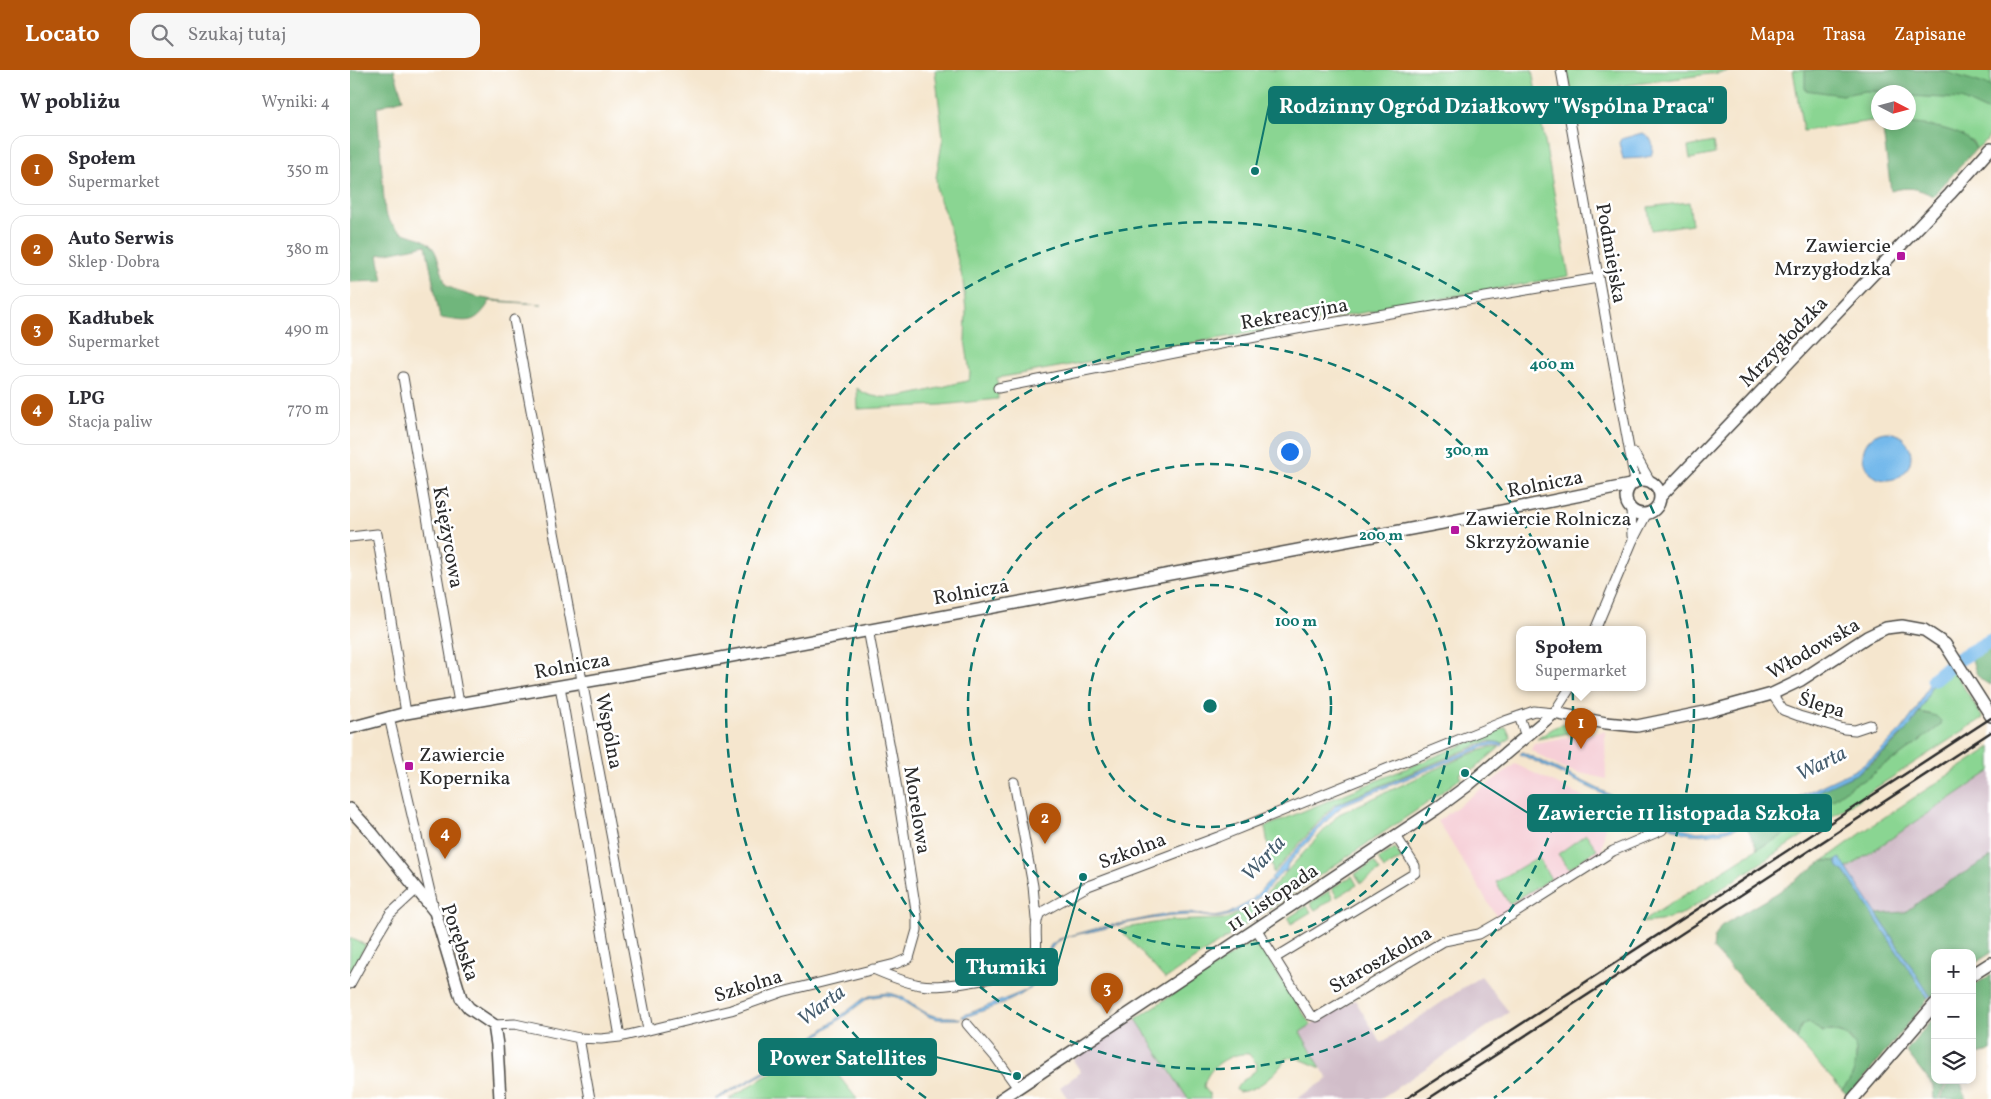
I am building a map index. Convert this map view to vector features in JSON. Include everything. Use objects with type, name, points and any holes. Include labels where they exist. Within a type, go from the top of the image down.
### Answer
[{"type":"street","name":"Podmiejska","points":[[1561,70],[1629,443],[1632,484]]},
{"type":"street","name":"Mrzygłodzka","points":[[1660,497],[1950,194],[1991,148]]},
{"type":"street","name":"Rekreacyjna","points":[[998,388],[1307,327],[1598,278]]},
{"type":"street","name":"Wspólna","points":[[514,320],[584,682],[648,1030]]},
{"type":"street","name":"Księżycowa","points":[[403,377],[459,703]]},
{"type":"street","name":"Podmiejska","points":[[1629,443],[1652,482]]},
{"type":"street","name":"Mrzygłodzka","points":[[1652,482],[1684,471]]},
{"type":"street","points":[[1631,509],[1641,514],[1647,513],[1657,506],[1660,497],[1658,490],[1652,482],[1640,480],[1632,484],[1626,498],[1631,509],[1633,524],[1632,542]]},
{"type":"street","name":"Rolnicza","points":[[350,728],[406,713],[868,629],[1598,492],[1632,484]]},
{"type":"street","name":"Rolnicza","points":[[1598,492],[1626,498]]},
{"type":"street","points":[[1597,626],[1632,542],[1647,513]]},
{"type":"street","points":[[350,537],[377,534],[406,713]]},
{"type":"street","name":"Włodowska","points":[[1554,713],[1606,724],[1637,726],[1710,711],[1772,694],[1800,680],[1867,637],[1886,628],[1902,626],[1922,630],[1941,640],[1950,650],[1991,716]]},
{"type":"street","name":"Morelowa","points":[[868,629],[894,764],[917,916],[917,930],[909,958],[873,969]]},
{"type":"street","points":[[560,686],[620,1037]]},
{"type":"street","points":[[1554,713],[1568,691]]},
{"type":"street","name":"Ślepa","points":[[1772,694],[1783,710],[1799,716],[1844,729],[1855,730],[1870,725]]},
{"type":"street","name":"Szkolna","points":[[1036,920],[1040,913],[1088,886],[1218,837],[1519,716],[1537,710],[1554,713]]},
{"type":"street","name":"11 Listopada","points":[[1001,1099],[1436,809],[1503,757],[1554,713]]},
{"type":"street","points":[[1519,716],[1523,740]]},
{"type":"street","points":[[389,717],[434,912]]},
{"type":"street","points":[[873,969],[919,985],[938,987],[1005,975],[1024,967],[1032,960],[1036,949],[1033,886],[1014,782]]},
{"type":"street","name":"Porębska","points":[[350,809],[372,833],[434,912],[461,998],[469,1008],[494,1025]]},
{"type":"street","name":"Staroszkolna","points":[[1257,930],[1310,1015],[1316,1017],[1438,945],[1449,940],[1479,934],[1613,851],[1662,830]]},
{"type":"street","points":[[1275,958],[1415,873],[1415,866],[1396,836]]},
{"type":"street","points":[[350,984],[390,914],[417,889]]},
{"type":"street","points":[[1976,972],[1991,963]]},
{"type":"street","name":"Szkolna","points":[[494,1025],[515,1024],[579,1038],[620,1037],[731,1010],[782,992],[873,969]]},
{"type":"street","points":[[1853,1099],[1931,1007]]},
{"type":"street","points":[[967,1024],[997,1059],[1018,1088]]},
{"type":"street","points":[[494,1025],[498,1045],[500,1099]]},
{"type":"street","points":[[579,1038],[590,1099]]},
{"type":"shaded area","points":[[1605,731],[1606,779],[1563,769],[1531,750],[1534,743]]},
{"type":"shaded area","points":[[1515,764],[1607,808],[1602,851],[1497,917],[1438,821]]},
{"type":"shaded area","points":[[1991,771],[1991,857],[1935,890],[1905,912],[1877,914],[1846,869]]},
{"type":"shaded area","points":[[1481,976],[1509,1012],[1380,1099],[1296,1099],[1328,1079],[1299,1032],[1355,1000],[1381,1043]]},
{"type":"shaded area","points":[[1136,1019],[1188,1099],[1068,1099],[1060,1087],[1081,1072],[1073,1060]]},
{"type":"green space","points":[[350,70],[394,70],[403,99],[377,107],[385,213],[391,223],[403,233],[421,238],[432,247],[446,285],[457,291],[480,298],[542,304],[490,301],[474,319],[463,321],[440,318],[426,245],[378,255],[383,281],[350,282]]},
{"type":"green space","points":[[935,70],[1532,70],[1569,276],[997,378],[998,399],[941,405],[858,409],[857,388],[867,394],[879,397],[893,397],[923,392],[969,380],[970,373],[965,340],[966,311],[963,281],[948,222],[937,192],[936,178],[943,137]]},
{"type":"green space","points":[[1567,70],[1739,70],[1584,91],[1571,90]]},
{"type":"green space","points":[[1793,70],[1991,70],[1991,133],[1986,141],[1976,149],[1973,142],[1943,129],[1916,125],[1916,85],[1871,85],[1871,121],[1803,131]]},
{"type":"green space","points":[[1805,70],[1939,70],[1991,86],[1991,113],[1961,99],[1916,96],[1916,85],[1871,85],[1871,91],[1842,95],[1805,90]]},
{"type":"green space","points":[[1916,124],[1934,127],[1961,135],[1970,141],[1976,149],[1933,196],[1913,189],[1891,191],[1883,130],[1916,130]]},
{"type":"green space","points":[[1713,142],[1715,154],[1690,159],[1688,147]]},
{"type":"green space","points":[[1689,202],[1692,224],[1651,230],[1648,207]]},
{"type":"green space","points":[[1991,644],[1991,685],[1978,676],[1971,653]]},
{"type":"green space","points":[[1951,667],[1983,718],[1684,913],[1661,921],[1640,923],[1757,849],[1782,836],[1851,786],[1868,778],[1883,765],[1898,757],[1935,729],[1930,714],[1919,712],[1933,682]]},
{"type":"green space","points":[[1919,712],[1936,716],[1941,721],[1941,725],[1898,757],[1883,765],[1868,778],[1851,786],[1812,815],[1810,795],[1856,774],[1873,762],[1900,737]]},
{"type":"green space","points":[[1567,723],[1579,725],[1580,731],[1537,739],[1555,727]]},
{"type":"green space","points":[[1506,727],[1511,738],[1503,743],[1490,741],[1482,743],[1334,805],[1273,873],[1265,827]]},
{"type":"green space","points":[[1491,747],[1500,747],[1472,771],[1468,767],[1459,775],[1461,778],[1423,806],[1165,979],[1120,929],[1165,921],[1227,919],[1258,903],[1339,814],[1465,756]]},
{"type":"green space","points":[[1991,747],[1991,771],[1846,869],[1840,859],[1836,861],[1823,861],[1874,824]]},
{"type":"green space","points":[[1807,796],[1808,817],[1782,836],[1757,849],[1749,831],[1743,825]]},
{"type":"green space","points":[[1586,834],[1597,849],[1569,869],[1558,854]]},
{"type":"green space","points":[[1395,848],[1402,858],[1384,869],[1378,859]]},
{"type":"green space","points":[[1538,857],[1551,879],[1509,904],[1496,882]]},
{"type":"green space","points":[[1991,857],[1991,953],[1976,962],[1976,949],[1931,949],[1931,997],[1877,914],[1905,912],[1935,890]]},
{"type":"green space","points":[[1823,861],[1836,861],[1838,867],[1845,872],[1928,999],[1849,1097],[1842,1090],[1854,1072],[1856,1052],[1854,1043],[1848,1037],[1833,1031],[1822,1031],[1808,1022],[1801,1026],[1797,1040],[1713,949],[1714,939],[1721,926],[1777,893]]},
{"type":"green space","points":[[1374,862],[1380,871],[1361,883],[1355,874]]},
{"type":"green space","points":[[1352,876],[1357,885],[1337,897],[1332,888]]},
{"type":"green space","points":[[1329,891],[1333,899],[1315,910],[1310,903]]},
{"type":"green space","points":[[1307,906],[1311,912],[1291,924],[1288,918]]},
{"type":"green space","points":[[350,938],[366,945],[350,973]]},
{"type":"green space","points":[[1255,939],[1311,1025],[1300,1032],[1321,1068],[1295,1057],[1287,1058],[1266,1081],[1246,1091],[1238,1092],[1236,1089],[1240,1083],[1256,1070],[1257,1064],[1249,1054],[1242,1054],[1220,1063],[1209,1074],[1204,1087],[1210,1095],[1210,1099],[1188,1099],[1136,1019]]},
{"type":"green space","points":[[1991,975],[1991,1051],[1976,1054],[1976,994],[1976,984]]},
{"type":"green space","points":[[1931,1021],[1931,1083],[1906,1051]]},
{"type":"green space","points":[[1808,1022],[1823,1032],[1832,1031],[1846,1035],[1856,1046],[1853,1075],[1842,1090],[1797,1040],[1801,1026]]},
{"type":"green space","points":[[815,1046],[857,1099],[729,1099]]},
{"type":"green space","points":[[1931,1084],[1945,1084],[1939,1099],[1934,1099]]},
{"type":"green space","points":[[1947,1084],[1961,1084],[1966,1099],[1941,1099]]},
{"type":"water","points":[[1642,133],[1648,136],[1652,142],[1651,156],[1623,159],[1619,143],[1621,139]]},
{"type":"water","points":[[1887,432],[1896,434],[1904,439],[1909,447],[1911,456],[1909,465],[1904,473],[1896,478],[1887,480],[1878,478],[1870,473],[1865,465],[1863,456],[1865,447],[1870,439],[1878,434]]},
{"type":"water","points":[[1991,638],[1991,644],[1964,658],[1961,654]]},
{"type":"water","points":[[1949,664],[1951,667],[1933,682],[1926,700],[1911,725],[1884,752],[1856,774],[1811,795],[1809,799],[1812,815],[1808,817],[1806,796],[1747,824],[1731,829],[1700,835],[1684,833],[1520,754],[1522,752],[1677,827],[1698,832],[1728,828],[1855,770],[1877,754],[1902,729],[1916,710],[1931,680]]},
{"type":"water","points":[[1494,742],[1504,744],[1502,746],[1484,747],[1343,805],[1288,864],[1286,871],[1282,872],[1274,881],[1271,878],[1336,805],[1484,744]]},
{"type":"water","points":[[1840,858],[1931,997],[1928,999],[1845,872],[1838,867],[1836,861]]},
{"type":"water","points":[[1270,880],[1273,882],[1258,898],[1246,907],[1233,914],[1215,917],[1228,914],[1251,901]]},
{"type":"water","points":[[1190,913],[1214,917],[1194,915],[1164,917],[1127,923],[1063,938],[1057,942],[1047,955],[1045,962],[1044,960],[1051,945],[1059,939],[1098,928],[1168,914]]},
{"type":"water","points":[[1043,964],[1045,965],[1041,976],[1033,985],[1024,993],[999,1005],[963,1018],[962,1016],[1025,991],[1037,980]]},
{"type":"water","points":[[887,993],[905,999],[933,1015],[961,1019],[930,1017],[897,997],[885,995],[868,998],[779,1065],[715,1099],[778,1064],[863,999],[872,995]]},
{"type":"waterway","name":"Warta","points":[[1934,679],[1957,660],[1991,641]]},
{"type":"railway","points":[[1406,1099],[1991,718]]},
{"type":"railway","points":[[1428,1099],[1991,732]]},
{"type":"place","name":"Rodzinny Ogród Działkowy \"Wspólna Praca\"","points":[[1255,171]]},
{"type":"place","name":"Zawiercie Mrzygłodzka","points":[[1901,256]]},
{"type":"place","name":"Zawiercie Rolnicza Skrzyżowanie","points":[[1455,530]]},
{"type":"place","name":"Społem","points":[[1581,749]]},
{"type":"place","name":"Zawiercie Kopernika","points":[[409,766]]},
{"type":"place","name":"Zawiercie 11 listopada Szkoła","points":[[1465,773]]},
{"type":"place","name":"Auto Serwis","points":[[1045,844]]},
{"type":"place","name":"LPG","points":[[445,859]]},
{"type":"place","name":"Tłumiki","points":[[1083,877]]},
{"type":"place","name":"Kadłubek","points":[[1107,1014]]},
{"type":"place","name":"Power Satellites","points":[[1017,1076]]}]
